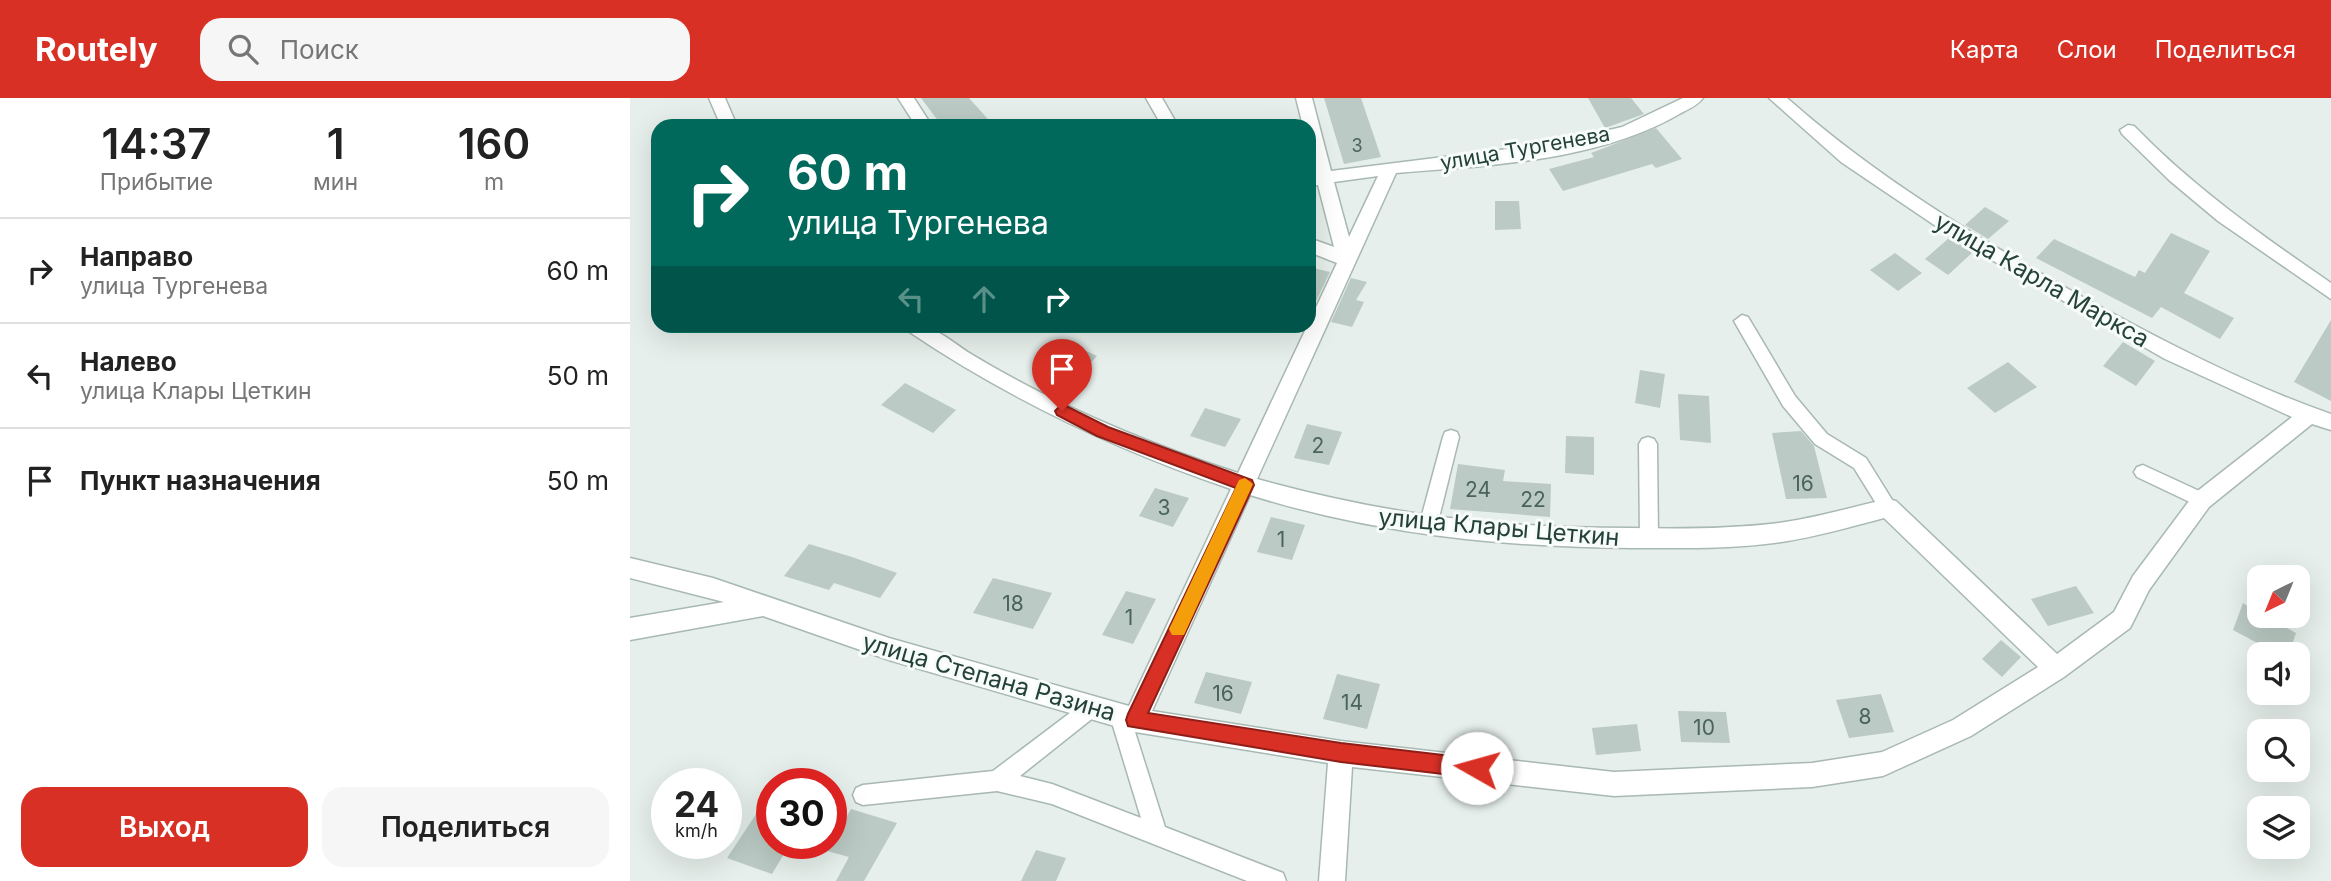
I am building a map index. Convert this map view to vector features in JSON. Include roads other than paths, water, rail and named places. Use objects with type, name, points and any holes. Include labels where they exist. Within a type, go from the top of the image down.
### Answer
[{"type":"street","points":[[717,98],[726,119]]},
{"type":"street","points":[[906,98],[920,119]]},
{"type":"street","points":[[1154,98],[1166,119]]},
{"type":"street","points":[[1304,98],[1307,119]]},
{"type":"street","name":"улица Тургенева","points":[[1317,179],[1554,148],[1646,124],[1679,109],[1695,98]]},
{"type":"street","name":"улица Карла Маркса","points":[[1777,98],[1871,176],[1972,244],[2154,345],[2320,418]]},
{"type":"street","points":[[2128,130],[2160,165],[2222,218],[2331,292]]},
{"type":"street","points":[[1316,327],[1390,168]]},
{"type":"street","points":[[1317,179],[1346,259]]},
{"type":"street","points":[[1316,248],[1346,259]]},
{"type":"street","name":"улица Клары Цеткин","points":[[926,333],[1002,380],[1102,431],[1246,485],[1371,518],[1428,526],[1582,538],[1715,537],[1799,529],[1888,508]]},
{"type":"street","points":[[1128,718],[1246,485],[1313,333]]},
{"type":"street","name":"улица Степана Разина","points":[[630,568],[713,588],[889,649],[1128,718],[1341,752],[1614,784],[1812,775],[1883,764],[1962,728],[2056,669],[2122,620],[2141,583],[2202,500],[2320,418]]},
{"type":"street","points":[[1888,508],[2056,669]]},
{"type":"street","points":[[630,629],[765,606]]},
{"type":"street","points":[[1332,881],[1341,752]]},
{"type":"lane","points":[[1742,321],[1789,401],[1821,439],[1860,463],[1888,508]]},
{"type":"lane","points":[[1428,526],[1451,437]]},
{"type":"lane","points":[[1648,444],[1649,538]]},
{"type":"lane","points":[[2143,472],[2202,500]]},
{"type":"lane","points":[[997,781],[1091,707]]},
{"type":"lane","points":[[1128,718],[1156,834]]},
{"type":"lane","points":[[863,795],[997,781],[1052,794],[1275,881]]}]
